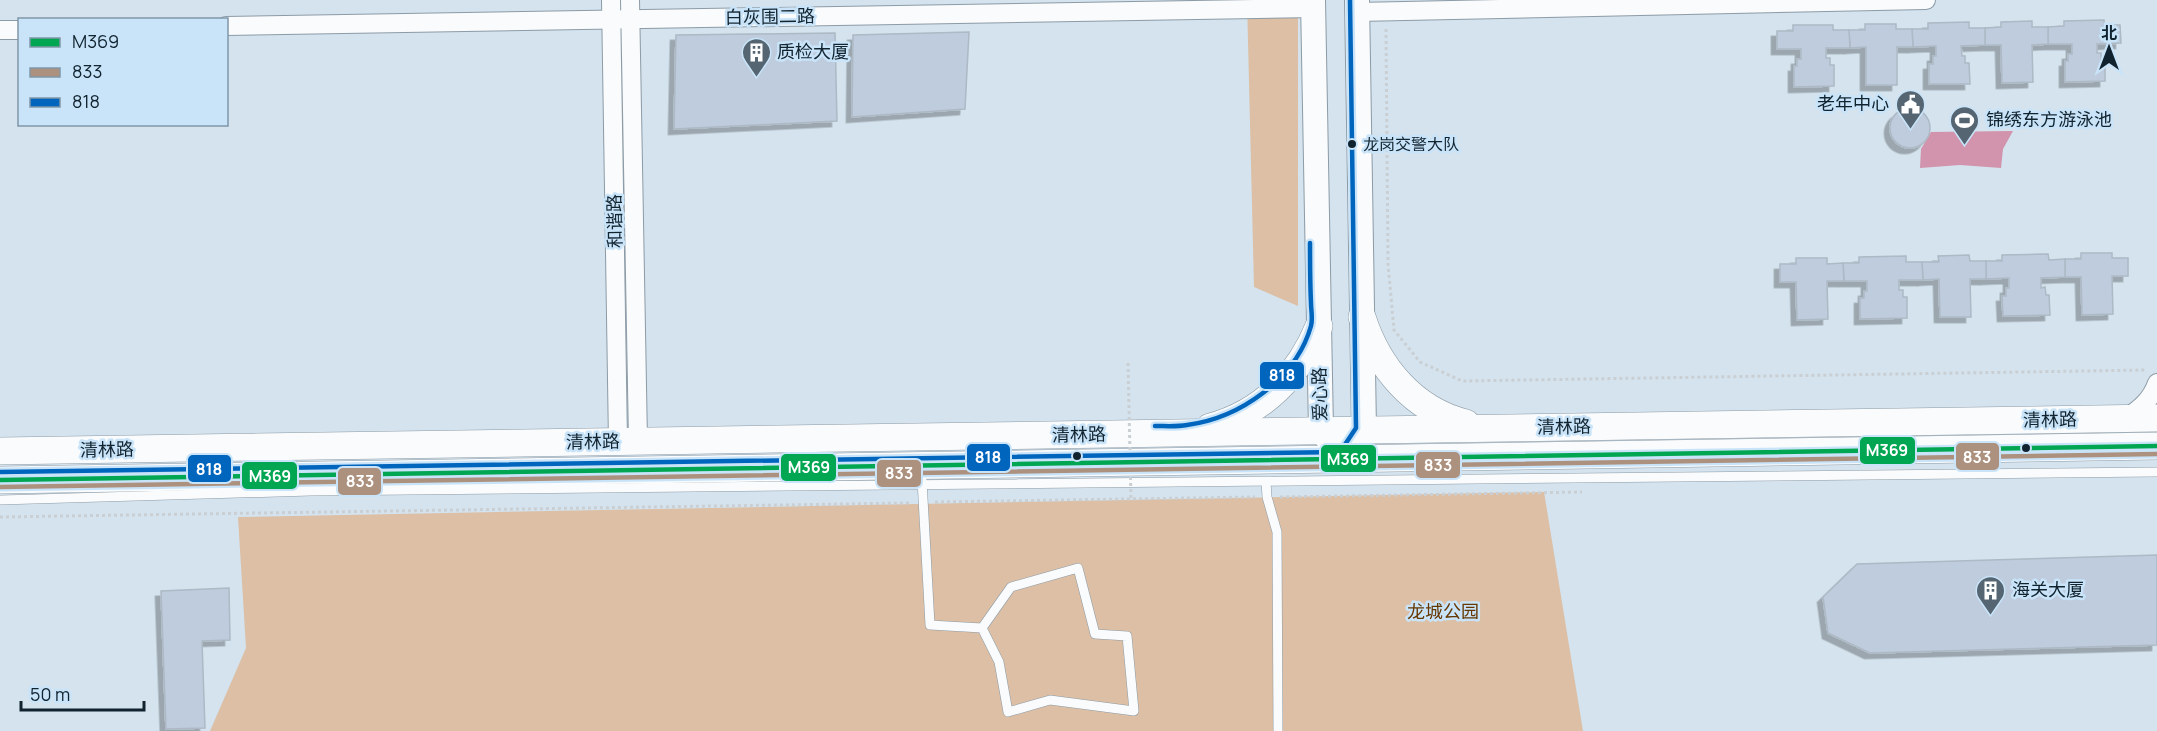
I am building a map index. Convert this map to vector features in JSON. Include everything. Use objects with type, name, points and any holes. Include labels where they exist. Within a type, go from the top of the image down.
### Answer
[{"type":"main road","points":[[1362,317],[1369,340],[1381,360],[1406,390],[1421,403],[1450,419],[1488,428]]},
{"type":"main road","points":[[1188,433],[1227,422],[1256,408],[1279,389],[1295,371],[1310,349],[1319,326]]},
{"type":"main road","name":"清林路","points":[[0,451],[2157,418]]},
{"type":"main road","points":[[0,432],[20,443],[53,450]]},
{"type":"main road","name":"清林路","points":[[0,480],[921,476],[1344,459],[2157,446]]},
{"type":"street","name":"和谐路","points":[[611,0],[628,441]]},
{"type":"street","name":"和谐路","points":[[628,441],[630,0]]},
{"type":"street","points":[[1344,459],[1364,430],[1357,6],[1386,12],[1926,0]]},
{"type":"street","name":"白灰围二路","points":[[228,26],[612,20],[1313,4]]},
{"type":"street","name":"爱心路","points":[[1313,4],[1321,431],[1344,459]]},
{"type":"street","points":[[0,30],[18,30]]},
{"type":"street","points":[[2126,418],[2143,407],[2154,391],[2152,377]]},
{"type":"lane","points":[[0,500],[921,476],[1266,482],[2157,471]]},
{"type":"lane","points":[[921,476],[930,625],[982,628]]},
{"type":"lane","points":[[1266,482],[1267,497],[1277,532],[1278,731]]},
{"type":"lane","points":[[1078,568],[1095,634],[1127,636],[1134,711],[1050,700],[1008,712],[999,662],[982,628],[1011,587],[1078,568]]},
{"type":"path","points":[[1386,12],[1388,264],[1394,330],[1420,362],[1462,381],[2152,377]]},
{"type":"path","points":[[1128,363],[1131,499]]},
{"type":"path","points":[[0,517],[1584,492]]},
{"type":"green space","points":[[1247,0],[1298,0],[1298,306],[1254,287]]},
{"type":"green space","name":"龙城公园","points":[[1544,492],[1583,731],[210,731],[246,648],[238,517]]},
{"type":"shaded area","name":"锦绣东方游泳池","points":[[2013,131],[2003,149],[2001,168],[1960,165],[1920,168],[1921,149],[1931,132]]},
{"type":"building","points":[[2104,20],[2104,25],[2120,25],[2121,43],[2097,44],[2097,53],[2101,53],[2101,61],[2105,61],[2105,81],[2065,82],[2065,61],[2068,61],[2068,54],[2072,54],[2072,44],[2048,44],[2048,27],[2064,26],[2064,21]]},
{"type":"building","points":[[2032,21],[2032,27],[2048,27],[2048,44],[2032,45],[2033,82],[2002,83],[2001,45],[1985,45],[1985,28],[2001,27],[2001,22]]},
{"type":"building","points":[[1969,22],[1969,28],[1985,28],[1985,45],[1961,46],[1965,63],[1969,63],[1970,84],[1929,84],[1929,64],[1933,64],[1936,46],[1913,47],[1912,29],[1928,29],[1928,23]]},
{"type":"building","points":[[1865,24],[1896,24],[1896,29],[1912,29],[1913,47],[1897,47],[1897,85],[1866,85],[1866,47],[1850,48],[1849,30],[1865,30]]},
{"type":"building","points":[[1793,25],[1833,25],[1833,30],[1849,30],[1850,48],[1826,48],[1826,58],[1830,58],[1830,65],[1834,65],[1834,86],[1794,87],[1794,66],[1797,66],[1797,59],[1801,59],[1801,49],[1777,49],[1777,31],[1793,31]]},
{"type":"building","points":[[969,32],[965,109],[852,117],[853,35]]},
{"type":"building","name":"质检大厦","points":[[835,33],[837,121],[674,129],[676,35]]},
{"type":"building","name":"老年中心","points":[[1910,108],[1918,109],[1924,114],[1929,120],[1929,136],[1924,142],[1918,147],[1910,148],[1902,147],[1896,142],[1891,136],[1890,128],[1891,120],[1896,114],[1902,109]]},
{"type":"building","points":[[2081,253],[2112,253],[2112,258],[2128,258],[2128,276],[2112,276],[2113,314],[2082,315],[2081,277],[2065,277],[2065,259],[2081,259]]},
{"type":"building","points":[[2048,254],[2049,260],[2065,259],[2065,277],[2041,278],[2041,288],[2045,287],[2046,295],[2049,295],[2050,315],[2003,316],[2002,296],[2006,296],[2009,278],[1986,279],[1986,261],[2002,261],[2002,255]]},
{"type":"building","points":[[1969,255],[1970,261],[1986,261],[1986,279],[1970,279],[1971,317],[1940,317],[1939,279],[1923,280],[1922,262],[1939,262],[1938,256]]},
{"type":"building","points":[[1906,256],[1906,262],[1922,262],[1923,280],[1899,280],[1899,290],[1903,290],[1903,297],[1907,297],[1907,318],[1860,319],[1860,298],[1864,298],[1864,291],[1867,291],[1867,281],[1844,281],[1843,263],[1859,263],[1859,257]]},
{"type":"building","points":[[1796,258],[1827,258],[1827,264],[1843,263],[1844,281],[1827,281],[1828,319],[1797,320],[1796,282],[1780,282],[1780,264],[1796,264]]},
{"type":"building","name":"海关大厦","points":[[2157,555],[2157,645],[1870,653],[1828,633],[1823,597],[1857,564]]},
{"type":"building","points":[[229,588],[230,640],[202,641],[205,728],[166,729],[161,591]]},
{"type":"transit line","name":"818","points":[[0,472],[1340,452],[1356,428],[1350,0]]},
{"type":"transit line","name":"818","points":[[1155,426],[1187,425],[1227,414],[1263,393],[1293,363],[1304,345],[1312,323],[1310,243]]},
{"type":"transit line","name":"M369","points":[[0,480],[2157,446]]},
{"type":"transit line","name":"833","points":[[0,487],[2157,454]]},
{"type":"place","name":"质检大厦","points":[[756,78]]},
{"type":"place","name":"老年中心","points":[[1910,130]]},
{"type":"place","name":"龙岗交警大队","points":[[1352,144]]},
{"type":"place","name":"锦绣东方游泳池","points":[[1965,146]]},
{"type":"place","name":"海关大厦","points":[[1991,616]]}]
